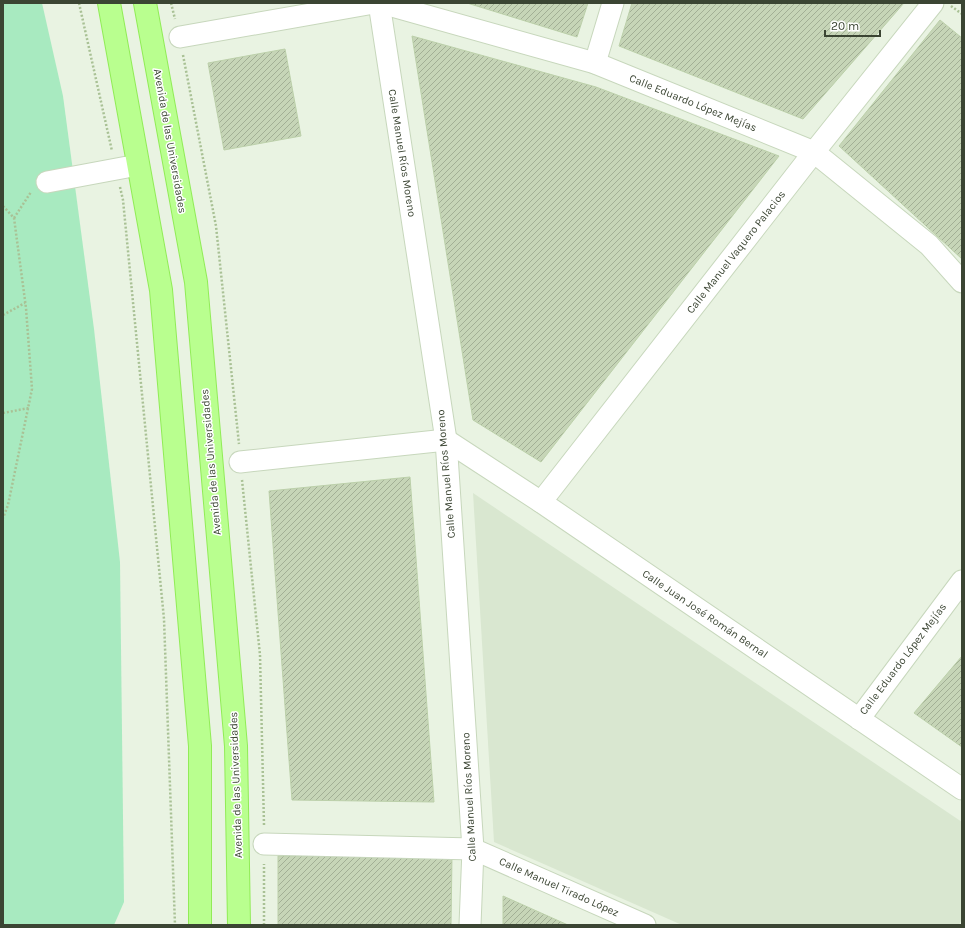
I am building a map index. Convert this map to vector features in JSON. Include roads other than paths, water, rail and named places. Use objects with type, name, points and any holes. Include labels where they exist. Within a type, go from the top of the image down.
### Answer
[{"type":"main road","points":[[109,3],[161,290],[199,738],[200,925]]},
{"type":"main road","name":"Avenida de las Universidades","points":[[145,3],[196,282],[236,746],[239,925]]},
{"type":"street","points":[[180,37],[374,3]]},
{"type":"street","name":"Calle Eduardo López Mejías","points":[[380,3],[594,63],[814,152],[928,245],[962,282]]},
{"type":"street","name":"Calle Manuel Ríos Moreno","points":[[380,3],[446,440],[473,849],[470,925]]},
{"type":"street","points":[[594,63],[613,3]]},
{"type":"street","name":"Calle Manuel Vaquero Palacios","points":[[541,502],[814,152],[933,3]]},
{"type":"street","points":[[47,182],[138,165]]},
{"type":"street","points":[[240,462],[446,440]]},
{"type":"street","name":"Calle Juan José Román Bernal","points":[[446,440],[541,502],[962,789]]},
{"type":"street","name":"Calle Eduardo López Mejías","points":[[859,719],[962,581]]},
{"type":"street","points":[[264,844],[473,849]]},
{"type":"street","name":"Calle Manuel Tirado López","points":[[473,849],[645,925]]}]
